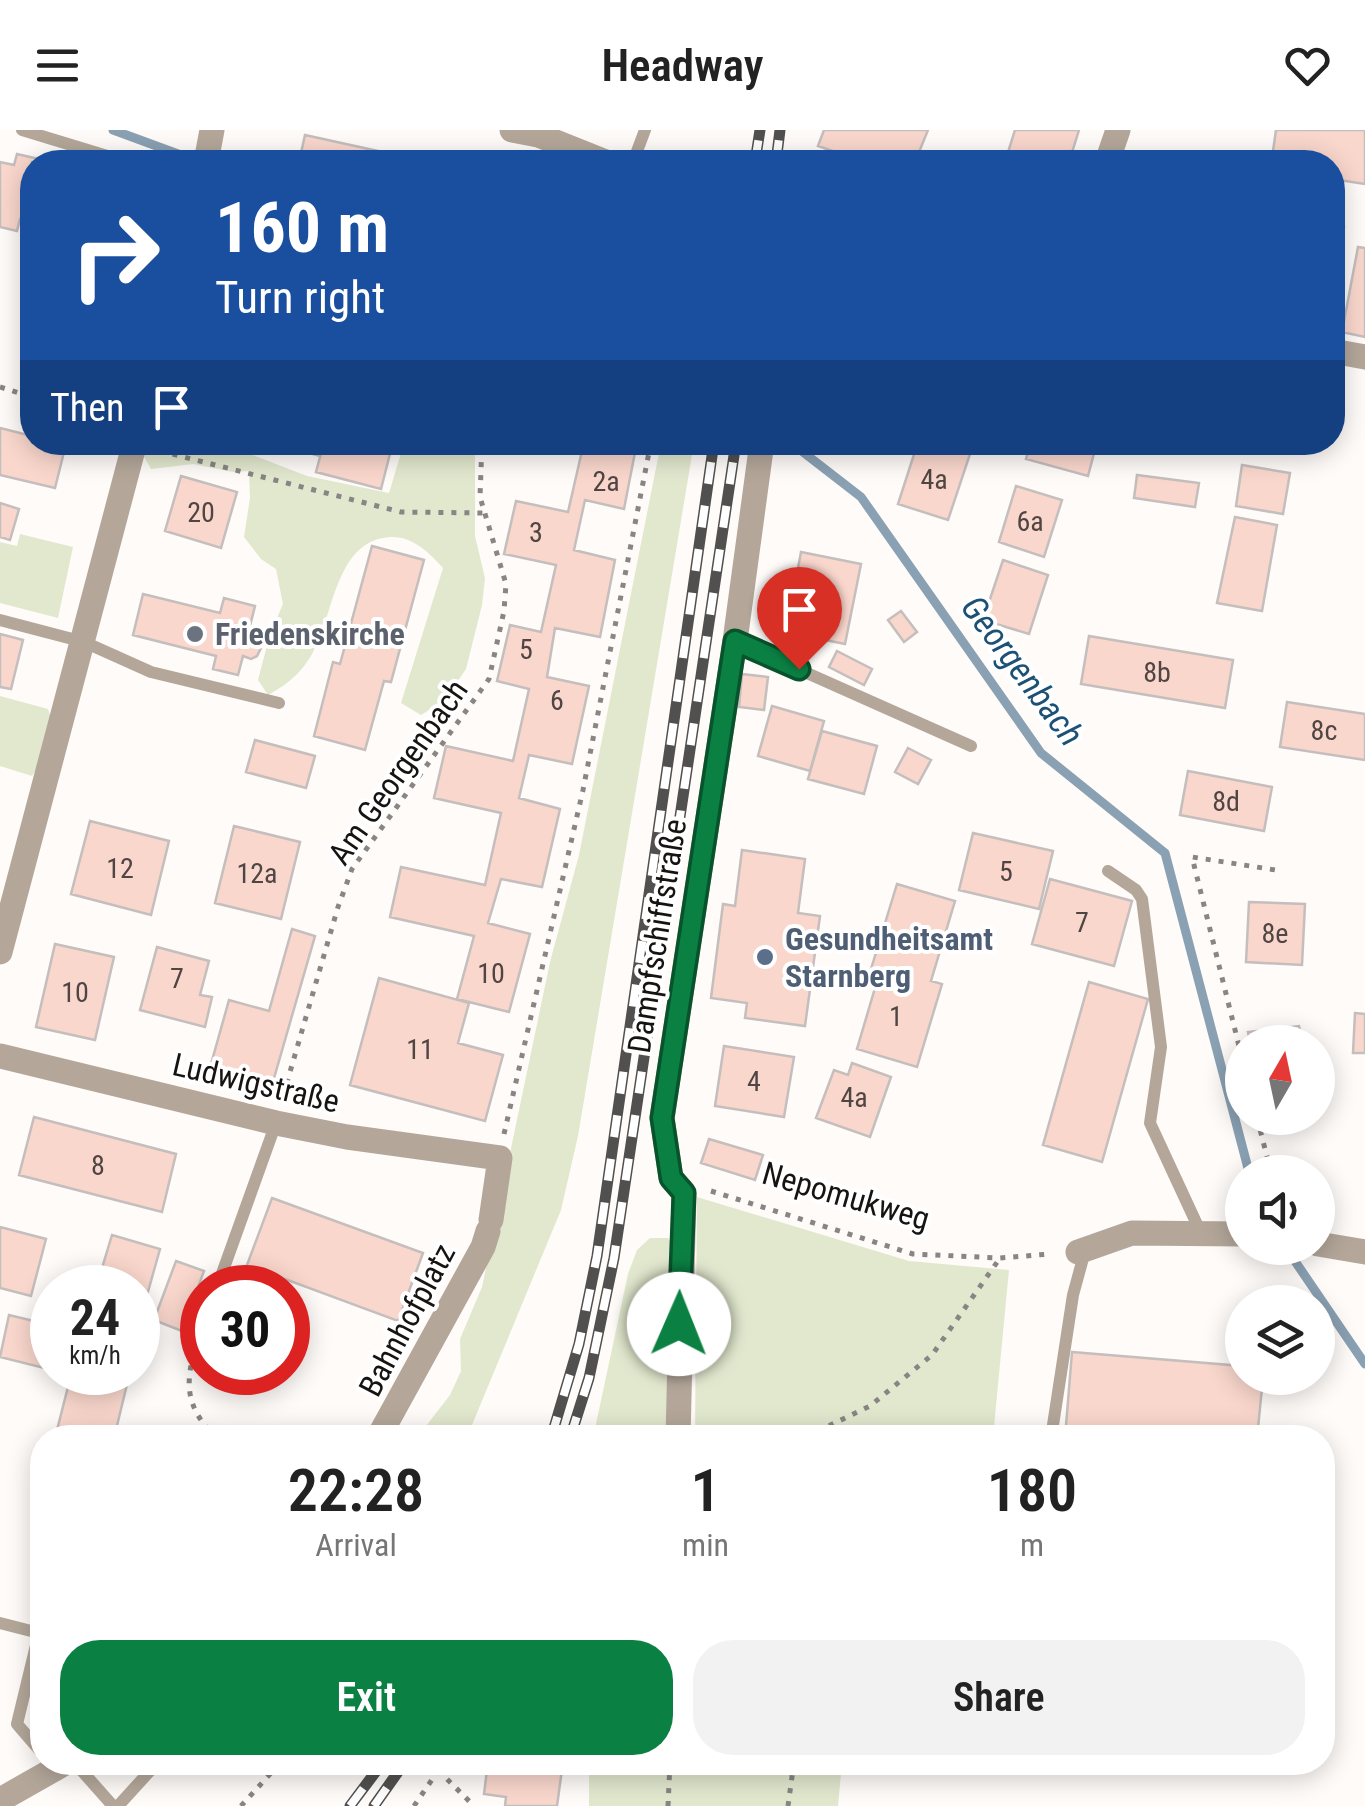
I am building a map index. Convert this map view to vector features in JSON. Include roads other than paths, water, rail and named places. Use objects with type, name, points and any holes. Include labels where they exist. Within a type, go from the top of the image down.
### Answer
[{"type":"street","points":[[512,130],[575,150]]},
{"type":"street","points":[[0,952],[132,455]]},
{"type":"street","name":"Dampfschiffstraße","points":[[678,1425],[684,1193],[671,1178],[662,1118],[760,455]]},
{"type":"street","name":"Ludwigstraße","points":[[0,1056],[347,1137],[502,1146]]},
{"type":"street","name":"Bahnhofplatz","points":[[385,1425],[483,1248],[502,1146]]},
{"type":"street","points":[[1082,1250],[1132,1233],[1225,1234]]},
{"type":"street","points":[[1335,1247],[1365,1252]]},
{"type":"street","points":[[0,1800],[38,1775]]},
{"type":"lane","points":[[22,130],[88,150]]},
{"type":"lane","points":[[0,620],[84,642],[151,672],[279,703]]},
{"type":"lane","points":[[735,641],[972,746]]},
{"type":"lane","points":[[1108,871],[1136,890],[1142,899],[1161,1047],[1150,1123],[1201,1233]]},
{"type":"lane","points":[[225,1265],[276,1123]]},
{"type":"lane","points":[[1053,1425],[1082,1250]]},
{"type":"lane","points":[[0,1622],[30,1630]]},
{"type":"lane","points":[[30,1667],[17,1724],[30,1736]]},
{"type":"lane","points":[[75,1775],[116,1806],[146,1775]]},
{"type":"waterway","name":"Georgenbach","points":[[113,130],[167,150]]},
{"type":"waterway","name":"Georgenbach","points":[[807,455],[861,497],[1041,753],[1165,853],[1245,1155]]},
{"type":"waterway","name":"Georgenbach","points":[[1298,1265],[1365,1364]]},
{"type":"railway","points":[[757,150],[760,130]]},
{"type":"railway","points":[[778,150],[780,130]]},
{"type":"railway","points":[[555,1425],[579,1344],[597,1256],[712,455]]},
{"type":"railway","points":[[574,1425],[589,1378],[614,1258],[734,455]]},
{"type":"railway","points":[[350,1806],[373,1775]]},
{"type":"railway","points":[[374,1806],[396,1775]]},
{"type":"place","name":"Friedenskirche","points":[[195,634]]},
{"type":"place","name":"Gesundheitsamt Starnberg","points":[[765,957]]}]
